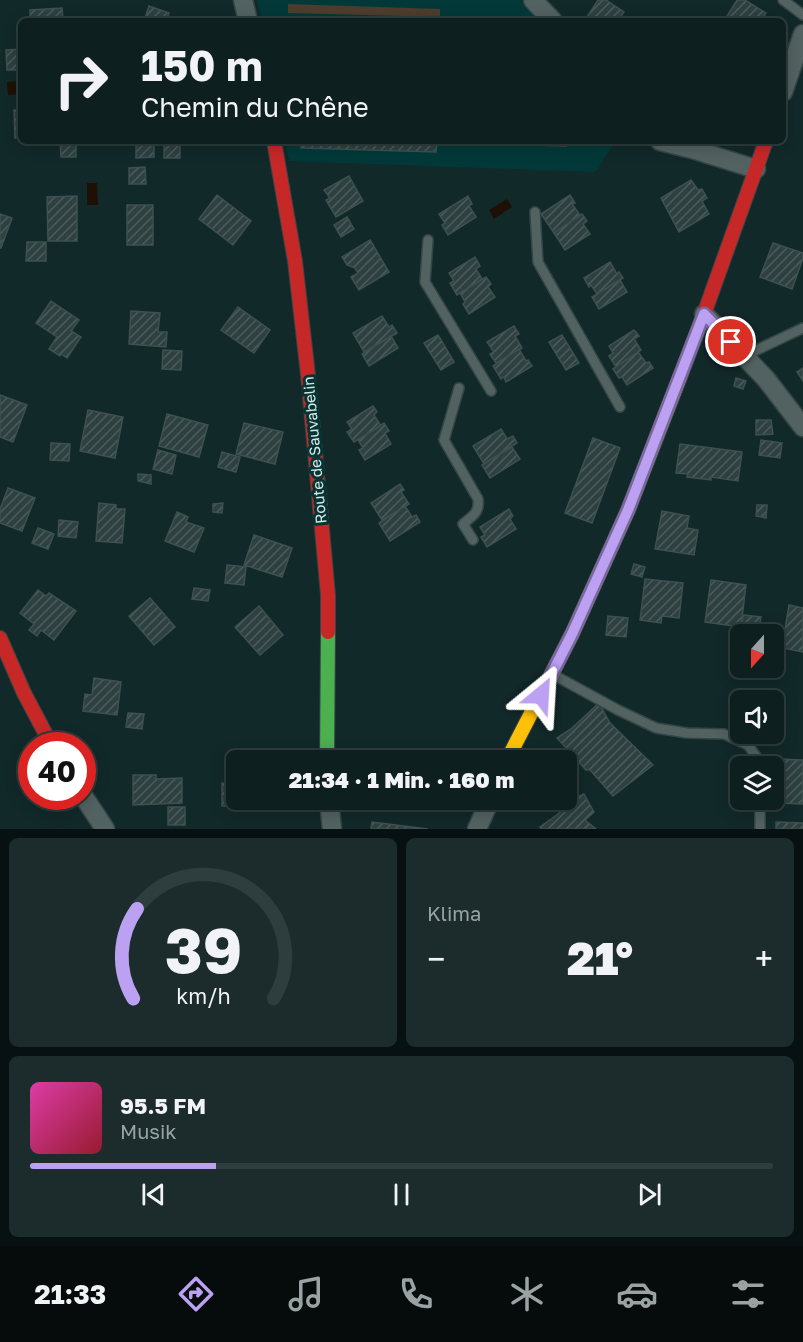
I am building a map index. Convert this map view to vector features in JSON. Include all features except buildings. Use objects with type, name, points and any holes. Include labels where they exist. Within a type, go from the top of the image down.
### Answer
[{"type":"street","points":[[243,0],[247,18]]},
{"type":"street","points":[[533,0],[550,18]]},
{"type":"street","points":[[786,83],[803,34]]},
{"type":"street","name":"Route de Sauvabelin","points":[[275,144],[295,261],[328,595],[327,750]]},
{"type":"street","points":[[672,144],[756,169]]},
{"type":"street","points":[[512,750],[572,634],[628,510],[704,314],[765,144]]},
{"type":"street","points":[[704,314],[766,379],[803,427]]},
{"type":"street","points":[[0,638],[24,693],[45,732]]},
{"type":"street","points":[[93,810],[105,829]]},
{"type":"street","points":[[330,810],[332,829]]},
{"type":"street","points":[[477,829],[486,810]]},
{"type":"lane","points":[[783,0],[803,15]]},
{"type":"lane","points":[[535,212],[538,262],[620,407]]},
{"type":"lane","points":[[428,240],[425,282],[490,391]]},
{"type":"lane","points":[[744,356],[803,328]]},
{"type":"lane","points":[[459,388],[444,440],[478,499],[476,513],[463,524],[473,540]]},
{"type":"lane","points":[[552,674],[656,728],[687,733],[724,734],[748,745],[756,756]]},
{"type":"lane","points":[[760,810],[760,829]]},
{"type":"shaded area","points":[[257,0],[520,0],[543,18],[261,18]]},
{"type":"shaded area","points":[[288,4],[440,9],[440,17],[288,13]]},
{"type":"shaded area","points":[[18,81],[18,94],[8,95],[7,82]]},
{"type":"shaded area","points":[[286,144],[614,144],[595,172],[289,161]]},
{"type":"shaded area","points":[[483,144],[567,144],[567,147]]},
{"type":"shaded area","points":[[87,183],[97,183],[98,205],[87,205]]},
{"type":"shaded area","points":[[507,199],[512,207],[494,219],[489,210]]},
{"type":"traffic: fast","points":[[327,750],[328,632]]},
{"type":"traffic: slow","points":[[512,750],[572,634],[628,510],[680,377]]},
{"type":"traffic: jam","points":[[275,144],[295,261],[308,375],[328,595],[328,632]]},
{"type":"traffic: jam","points":[[680,377],[765,144]]},
{"type":"traffic: jam","points":[[0,638],[24,693],[45,732]]},
{"type":"route","points":[[541,695],[572,634],[628,510],[704,314],[731,342]]}]
